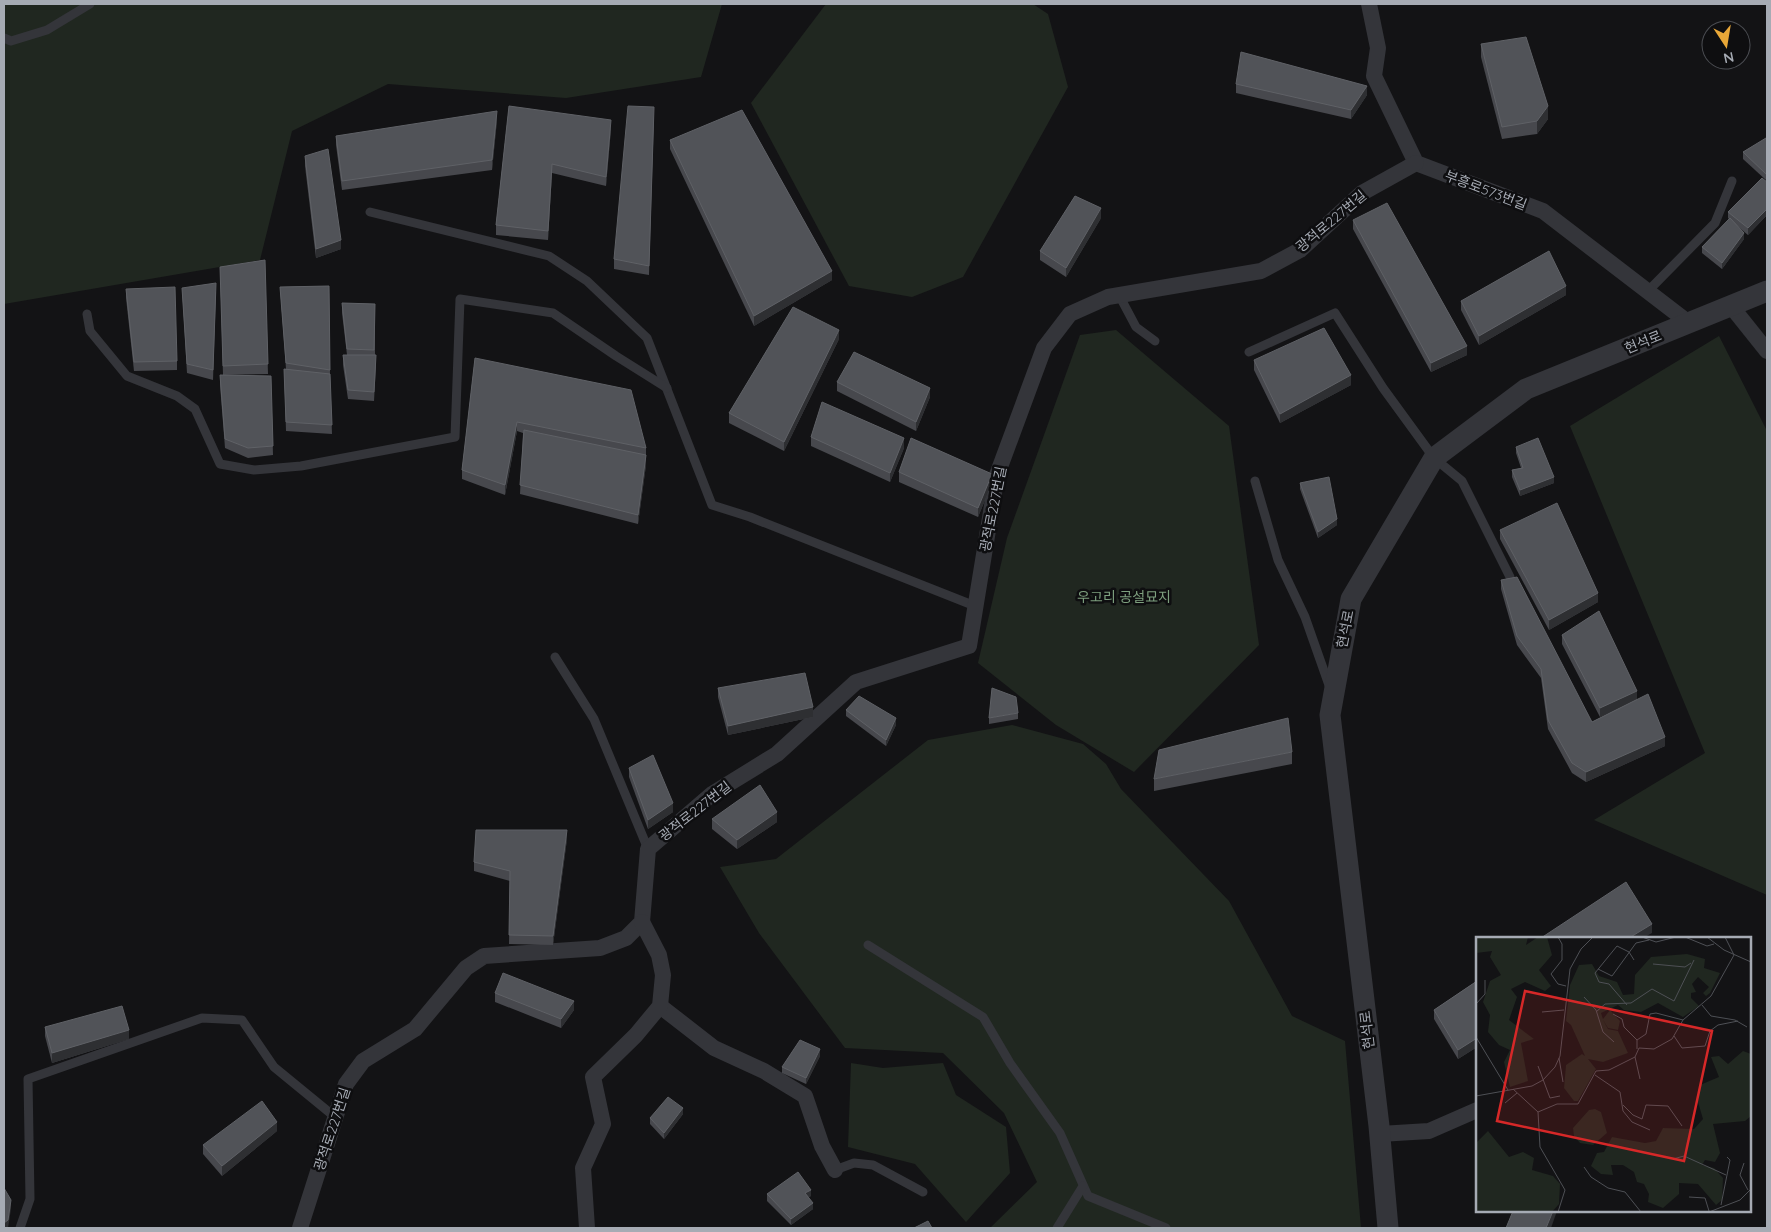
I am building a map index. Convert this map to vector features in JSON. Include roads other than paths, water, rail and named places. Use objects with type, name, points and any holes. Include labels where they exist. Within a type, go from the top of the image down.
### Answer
[{"type":"street","points":[[1369,4],[1378,48],[1374,76],[1416,163]]},
{"type":"street","name":"부흥로573번길","points":[[1416,163],[1543,211],[1689,323]]},
{"type":"street","name":"광적로227번길","points":[[300,1228],[346,1084],[363,1061],[415,1029],[466,968],[484,956],[600,948],[626,938],[642,922],[648,849],[712,794],[777,754],[856,682],[969,646],[998,475],[1044,348],[1070,314],[1108,296],[1260,271],[1300,250],[1362,193],[1416,163]]},
{"type":"street","name":"현석로","points":[[1388,1228],[1380,1134],[1330,715],[1350,599],[1434,458],[1526,389],[1767,291]]},
{"type":"street","points":[[1731,306],[1767,351]]},
{"type":"street","points":[[588,1228],[583,1168],[603,1124],[593,1077],[636,1035],[660,1006],[663,975],[659,955],[642,922]]},
{"type":"street","points":[[660,1006],[714,1048],[764,1071],[805,1096],[822,1146],[835,1170]]},
{"type":"street","points":[[1380,1134],[1429,1131],[1476,1110]]},
{"type":"lane","points":[[4,38],[10,41],[48,30],[90,4]]},
{"type":"lane","points":[[1648,291],[1715,223],[1732,181]]},
{"type":"lane","points":[[370,212],[549,256],[587,281],[647,338],[712,505],[750,516],[975,606]]},
{"type":"lane","points":[[1119,295],[1136,327],[1155,341]]},
{"type":"lane","points":[[87,314],[90,331],[127,376],[177,396],[195,409],[220,464],[254,470],[301,466],[455,437],[460,299],[553,313],[667,388]]},
{"type":"lane","points":[[1249,352],[1335,313],[1383,388],[1434,458],[1462,481],[1510,577]]},
{"type":"lane","points":[[1255,481],[1278,560],[1305,617],[1333,695]]},
{"type":"lane","points":[[555,657],[594,719],[648,849]]},
{"type":"lane","points":[[868,945],[983,1017],[1010,1062],[1060,1133],[1088,1196],[1166,1228]]},
{"type":"lane","points":[[20,1228],[30,1199],[28,1079],[202,1018],[242,1020],[274,1067],[335,1118]]},
{"type":"lane","points":[[835,1170],[854,1163],[873,1165],[923,1192]]},
{"type":"lane","points":[[1057,1228],[1083,1186]]},
{"type":"park label","name":"우고리 공설묘지","points":[[1124,597]]}]
